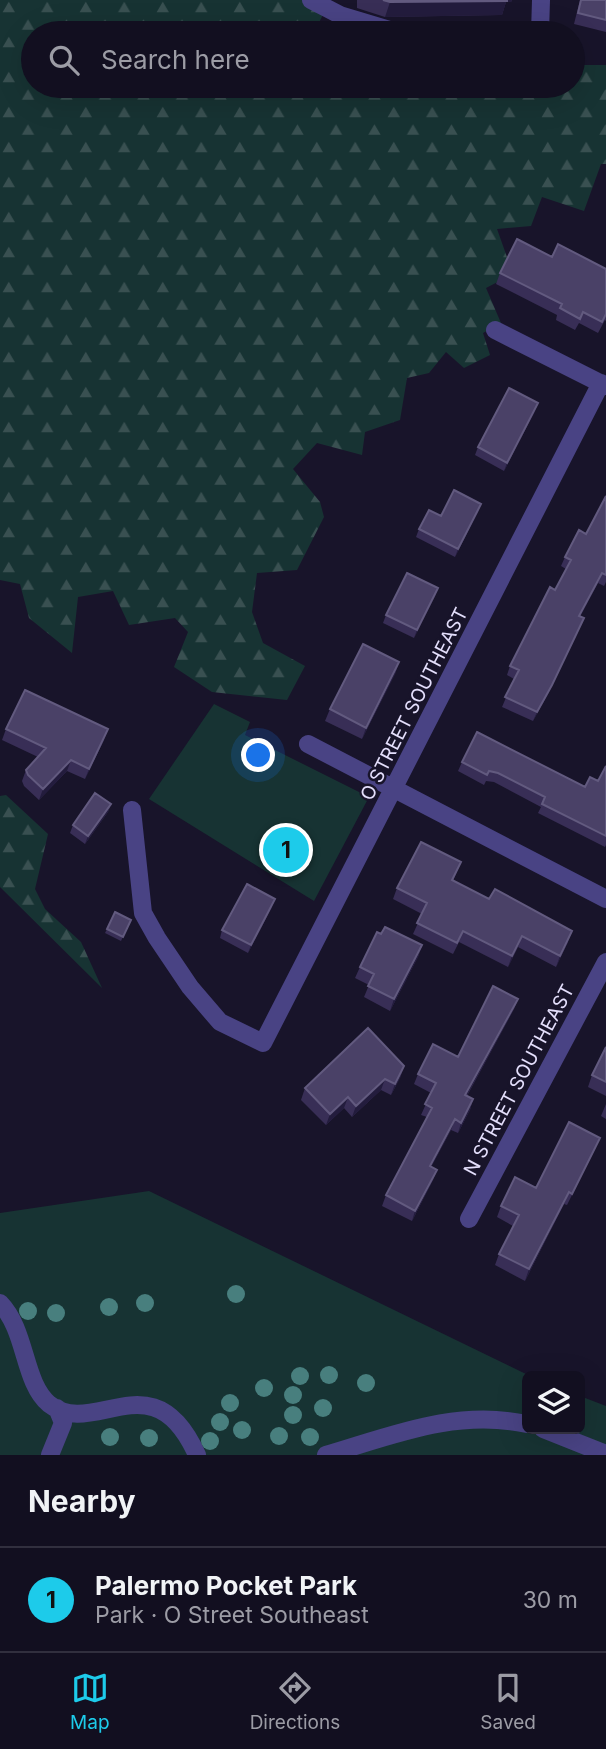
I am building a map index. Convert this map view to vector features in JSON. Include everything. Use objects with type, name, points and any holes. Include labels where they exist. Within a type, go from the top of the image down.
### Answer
[{"type":"street","points":[[311,0],[340,15],[360,21]]},
{"type":"street","points":[[540,21],[541,0]]},
{"type":"street","points":[[495,330],[604,385]]},
{"type":"street","name":"O STREET SOUTHEAST","points":[[132,810],[143,913],[157,938],[190,987],[220,1022],[263,1043],[604,385]]},
{"type":"street","points":[[308,744],[606,900]]},
{"type":"street","name":"N STREET SOUTHEAST","points":[[469,1219],[606,962]]},
{"type":"street","points":[[0,1303],[17,1325],[38,1388],[45,1400],[57,1408],[81,1411],[133,1406],[156,1408],[180,1425],[197,1455]]},
{"type":"street","points":[[50,1455],[63,1423],[57,1408]]},
{"type":"street","points":[[326,1455],[381,1436],[444,1421],[498,1419],[522,1423]]},
{"type":"street","points":[[556,1434],[606,1454]]},
{"type":"green space","points":[[0,0],[330,0],[320,21],[21,21],[21,98],[585,98],[585,65],[606,65],[606,164],[601,164],[584,211],[542,197],[531,226],[497,229],[513,274],[486,288],[501,323],[483,333],[490,355],[464,368],[446,352],[429,373],[407,378],[400,420],[365,432],[362,455],[317,443],[293,469],[320,502],[324,517],[297,570],[257,573],[252,612],[263,643],[305,666],[287,700],[212,692],[174,667],[188,632],[175,618],[129,625],[113,591],[78,597],[72,653],[29,618],[20,584],[0,580]]},
{"type":"green space","points":[[214,704],[250,722],[245,735],[369,797],[314,901],[149,799]]},
{"type":"green space","points":[[6,795],[48,834],[35,889],[45,909],[81,942],[102,988],[0,887],[0,796]]},
{"type":"green space","points":[[149,1191],[522,1372],[522,1434],[585,1434],[585,1398],[606,1406],[606,1455],[0,1455],[0,1213]]},
{"type":"building","points":[[383,0],[507,0],[507,1],[390,2]]},
{"type":"building","points":[[581,0],[606,0],[606,20],[578,13]]},
{"type":"building","points":[[517,239],[552,257],[558,244],[606,269],[606,314],[602,322],[583,312],[580,319],[560,308],[562,304],[500,273]]},
{"type":"building","points":[[509,388],[538,403],[507,463],[478,447]]},
{"type":"building","points":[[454,490],[481,504],[458,549],[419,529],[429,510],[441,516]]},
{"type":"building","points":[[606,496],[606,575],[602,573],[579,616],[584,618],[537,712],[505,697],[519,670],[510,666],[550,587],[555,590],[571,560],[565,557],[579,530],[586,534]]},
{"type":"building","points":[[407,573],[438,588],[417,630],[386,615]]},
{"type":"building","points":[[363,644],[399,662],[366,728],[330,709]]},
{"type":"building","points":[[25,690],[108,729],[89,769],[71,760],[43,789],[28,775],[26,770],[46,748],[6,729]]},
{"type":"building","points":[[477,732],[585,787],[590,777],[598,781],[606,766],[606,836],[542,804],[545,797],[498,773],[489,771],[487,775],[462,762]]},
{"type":"building","points":[[95,793],[111,804],[88,836],[73,825]]},
{"type":"building","points":[[421,842],[461,862],[452,880],[489,899],[495,889],[572,931],[560,956],[522,936],[512,956],[463,931],[457,943],[417,923],[427,903],[397,888]]},
{"type":"building","points":[[247,884],[275,899],[251,945],[222,930]]},
{"type":"building","points":[[115,912],[131,920],[123,937],[107,929]]},
{"type":"building","points":[[385,927],[422,945],[394,999],[368,986],[374,974],[360,967],[377,932],[381,934]]},
{"type":"building","points":[[493,986],[518,999],[465,1095],[473,1099],[461,1123],[455,1119],[430,1166],[437,1170],[415,1211],[386,1195],[432,1108],[425,1104],[436,1083],[418,1074],[433,1044],[458,1057]]},
{"type":"building","points":[[368,1028],[404,1066],[395,1084],[385,1079],[356,1106],[348,1097],[330,1114],[305,1088]]},
{"type":"building","points":[[606,1047],[606,1082],[592,1075]]},
{"type":"building","points":[[569,1122],[600,1138],[529,1269],[499,1254],[519,1215],[501,1206],[515,1177],[536,1188]]},
{"type":"place","name":"Palermo Pocket Park","points":[[286,850]]}]
